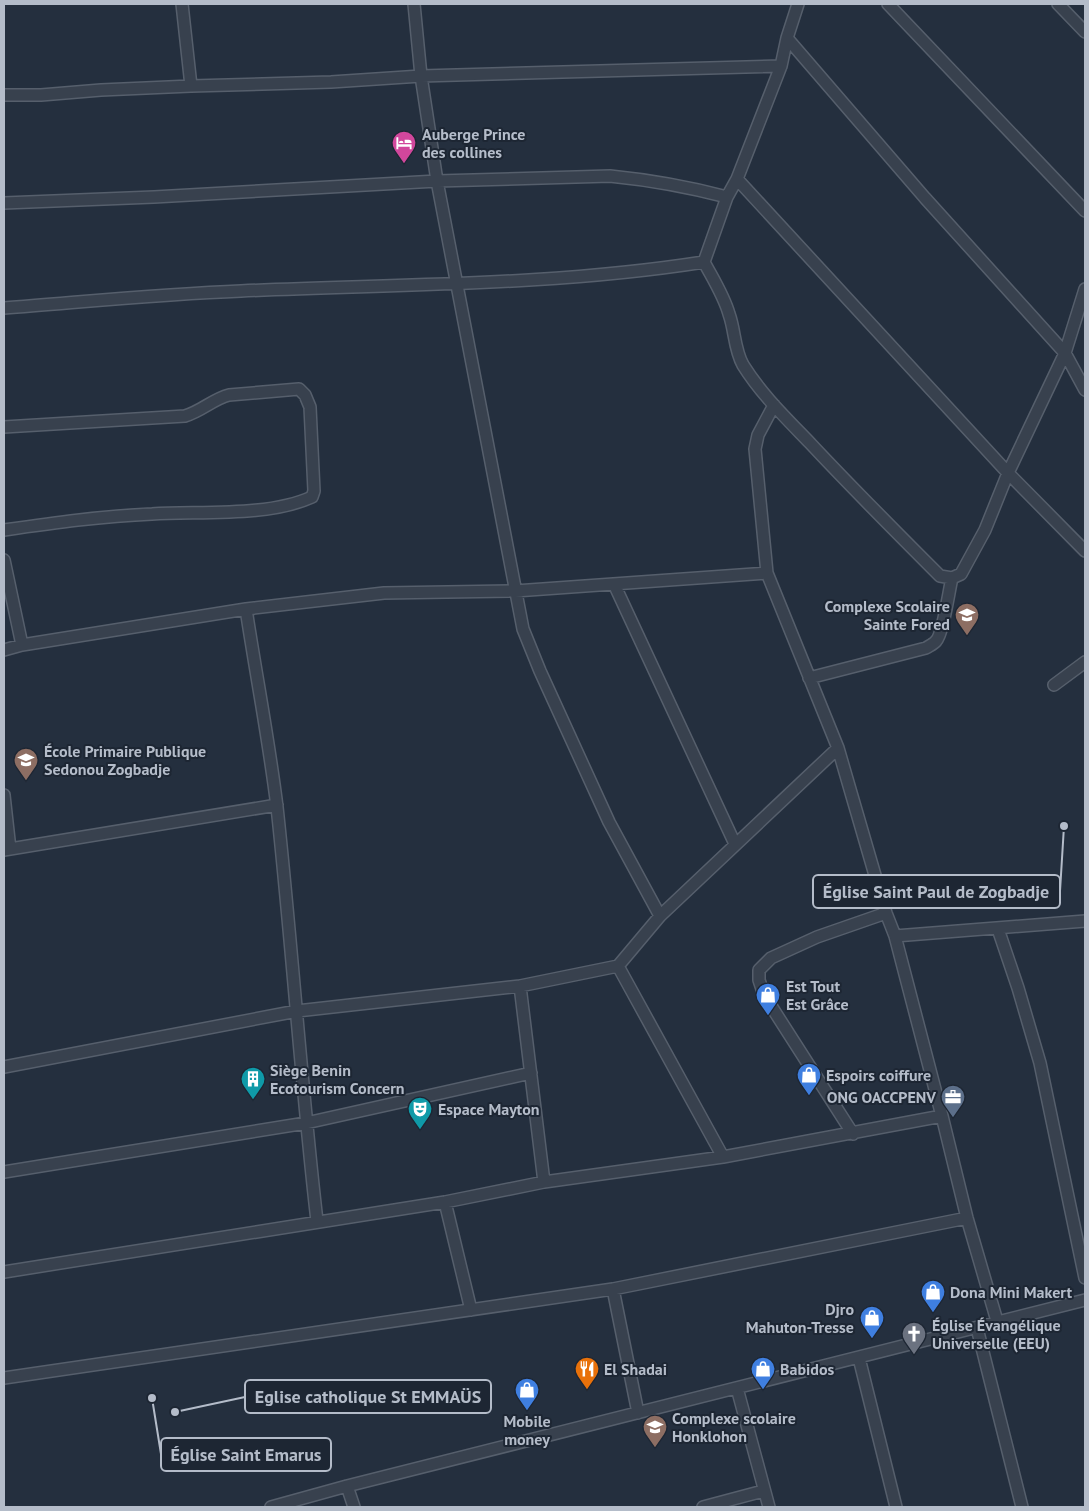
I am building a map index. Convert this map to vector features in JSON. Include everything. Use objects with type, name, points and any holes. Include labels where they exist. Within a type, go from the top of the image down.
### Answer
[{"type":"street","points":[[182,4],[191,86]]},
{"type":"street","points":[[414,4],[421,76],[436,181],[523,628],[540,672],[609,822],[660,916]]},
{"type":"street","points":[[798,4],[780,66],[704,262],[730,314],[735,345],[742,362],[752,378],[774,405],[856,493],[940,576],[952,578],[961,574],[985,530],[1008,473],[1065,353],[1085,288]]},
{"type":"street","points":[[888,4],[1085,211]]},
{"type":"street","points":[[1061,5],[1085,32]]},
{"type":"street","points":[[787,38],[925,198],[1065,353],[1085,390]]},
{"type":"street","points":[[4,95],[41,95],[191,86],[331,82],[421,76],[780,66]]},
{"type":"street","points":[[4,203],[154,197],[436,181],[610,176],[698,190],[728,197]]},
{"type":"street","points":[[737,179],[1008,473],[1085,551]]},
{"type":"street","points":[[4,308],[239,291],[590,276],[647,271],[704,262]]},
{"type":"street","points":[[4,427],[185,416],[198,412],[220,397],[299,389],[305,394],[310,407],[314,491],[312,497],[299,503],[268,509],[80,519],[4,530]]},
{"type":"street","points":[[774,405],[762,427],[755,449],[767,573],[838,748],[886,913],[896,936],[967,1218],[997,1321]]},
{"type":"street","points":[[4,560],[22,645]]},
{"type":"street","points":[[4,650],[22,645],[246,609],[384,593],[515,592],[767,573]]},
{"type":"street","points":[[809,678],[926,648],[936,641],[942,632],[942,622],[952,578]]},
{"type":"street","points":[[614,584],[735,844]]},
{"type":"street","points":[[246,609],[276,805],[317,1221]]},
{"type":"street","points":[[1054,685],[1085,662]]},
{"type":"street","points":[[4,1067],[297,1011],[520,986],[618,966],[660,916],[838,748]]},
{"type":"street","points":[[4,794],[7,849],[276,805]]},
{"type":"street","points":[[853,1134],[764,995],[758,980],[759,970],[771,958],[817,937],[886,913]]},
{"type":"street","points":[[896,936],[1085,921]]},
{"type":"street","points":[[998,929],[1040,1063],[1085,1278]]},
{"type":"street","points":[[618,966],[723,1157]]},
{"type":"street","points":[[520,986],[544,1182]]},
{"type":"street","points":[[4,1172],[306,1123],[530,1073]]},
{"type":"street","points":[[4,1272],[445,1202],[544,1182],[723,1157],[942,1116]]},
{"type":"street","points":[[445,1202],[471,1310]]},
{"type":"street","points":[[4,1378],[613,1289],[967,1218]]},
{"type":"street","points":[[613,1289],[638,1413]]},
{"type":"street","points":[[271,1507],[347,1486],[1085,1300]]},
{"type":"street","points":[[977,1328],[1022,1507]]},
{"type":"street","points":[[859,1358],[896,1507]]},
{"type":"street","points":[[737,1388],[769,1507]]},
{"type":"street","points":[[347,1486],[354,1507]]},
{"type":"street","points":[[703,1507],[763,1490]]},
{"type":"place","name":"Auberge Prince des collines","points":[[404,164]]},
{"type":"place","name":"Complexe Scolaire Sainte Fored","points":[[967,636]]},
{"type":"place","name":"École Primaire Publique Sedonou Zogbadje","points":[[26,781]]},
{"type":"place","name":"Église Saint Paul de Zogbadje","points":[[1064,826]]},
{"type":"place","name":"Est Tout Est Grâce","points":[[768,1016]]},
{"type":"place","name":"Espoirs coiffure","points":[[809,1096]]},
{"type":"place","name":"Siège Benin Ecotourism Concern","points":[[253,1100]]},
{"type":"place","name":"ONG OACCPENV","points":[[953,1118]]},
{"type":"place","name":"Espace Mayton","points":[[420,1130]]},
{"type":"place","name":"Dona Mini Makert","points":[[933,1313]]},
{"type":"place","name":"Djro Mahuton-Tresse","points":[[872,1339]]},
{"type":"place","name":"Église Évangélique Universelle (EEU)","points":[[914,1355]]},
{"type":"place","name":"El Shadai","points":[[587,1390]]},
{"type":"place","name":"Babidos","points":[[763,1390]]},
{"type":"place","name":"Église Saint Emarus","points":[[152,1398]]},
{"type":"place","name":"Mobile money","points":[[527,1411]]},
{"type":"place","name":"Eglise catholique St EMMAÜS","points":[[175,1412]]},
{"type":"place","name":"Complexe scolaire Honklohon","points":[[655,1448]]}]
